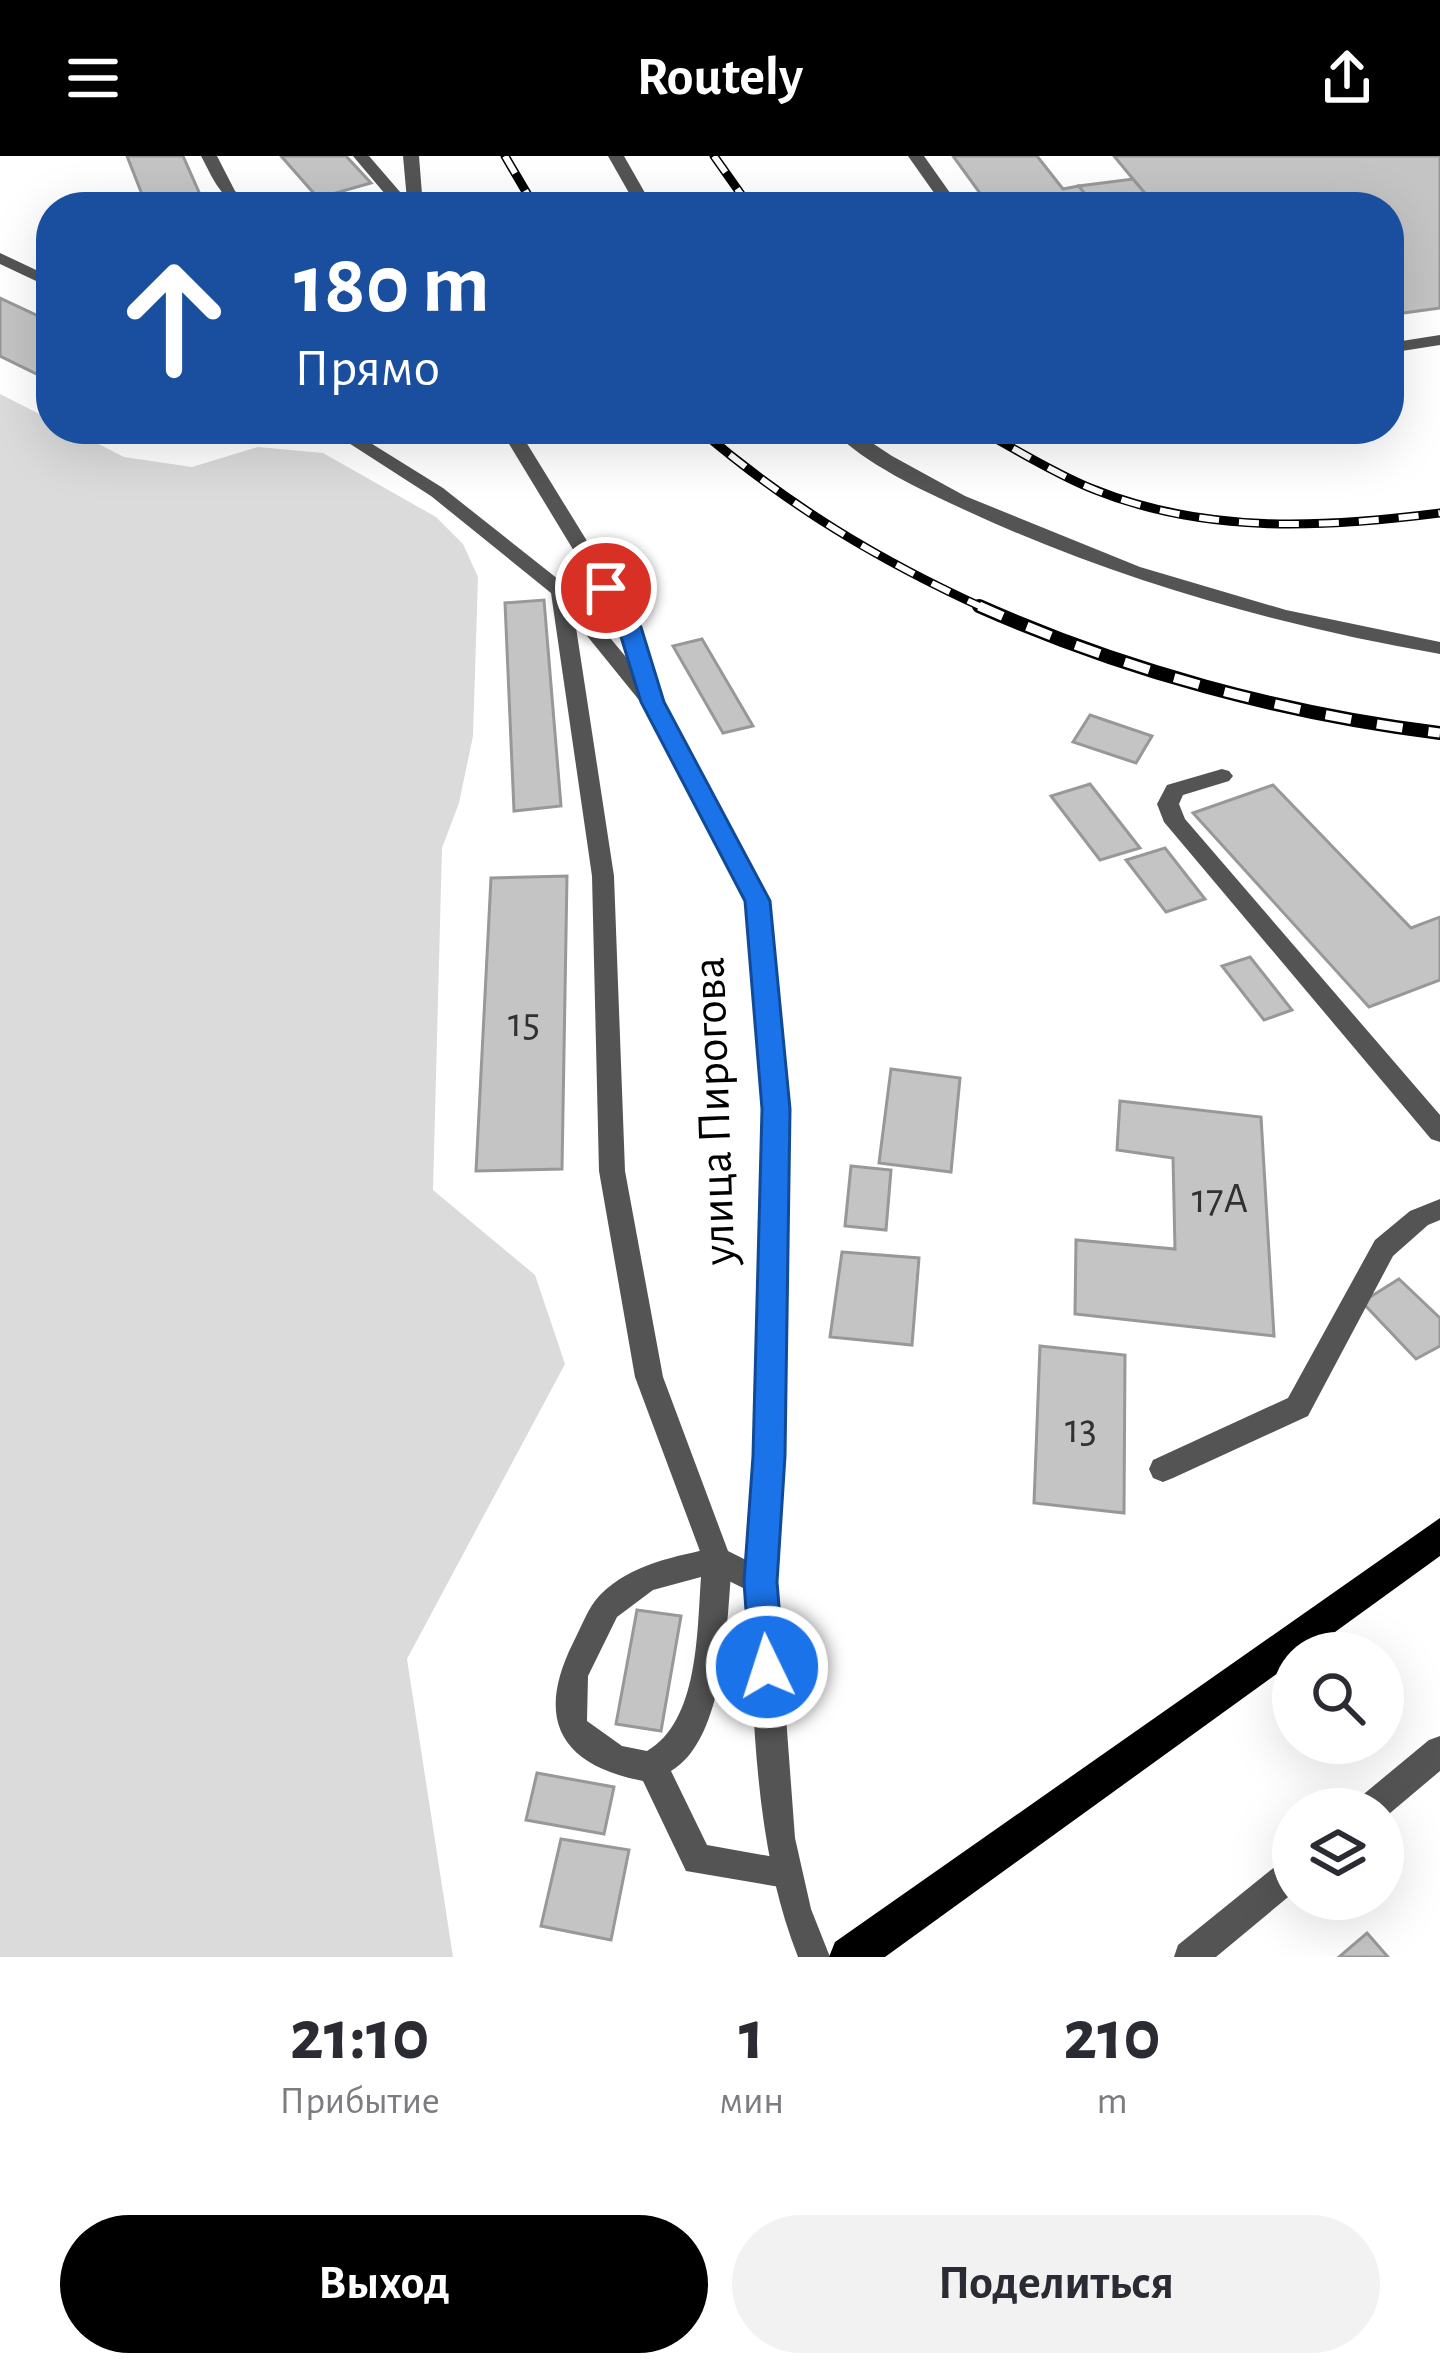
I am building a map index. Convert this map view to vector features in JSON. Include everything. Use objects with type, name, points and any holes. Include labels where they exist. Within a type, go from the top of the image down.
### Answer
[{"type":"main road","points":[[850,1957],[1440,1535]]},
{"type":"street","points":[[209,156],[228,192]]},
{"type":"street","points":[[361,156],[391,192]]},
{"type":"street","points":[[411,156],[414,192]]},
{"type":"street","points":[[616,156],[636,192]]},
{"type":"street","points":[[916,156],[941,192]]},
{"type":"street","points":[[0,258],[36,276]]},
{"type":"street","points":[[1404,346],[1440,340]]},
{"type":"street","name":"улица Пирогова","points":[[360,444],[436,491],[561,591],[652,702],[758,901],[776,1109],[769,1456],[761,1582],[779,1838],[814,1957]]},
{"type":"street","points":[[518,444],[630,627],[652,702]]},
{"type":"street","points":[[859,444],[877,458],[994,517],[1130,573],[1271,616],[1440,648]]},
{"type":"street","points":[[561,591],[603,876],[612,1171],[649,1377],[717,1560],[707,1674],[694,1726],[671,1757],[652,1766],[622,1765],[600,1755],[572,1728],[573,1675],[607,1607],[645,1578],[717,1560],[761,1582]]},
{"type":"street","points":[[1222,776],[1175,790],[1168,804],[1174,822],[1440,1132]]},
{"type":"street","points":[[1163,1468],[1298,1407],[1384,1248],[1419,1218],[1440,1209]]},
{"type":"street","points":[[1395,1788],[1440,1751]]},
{"type":"street","points":[[652,1766],[697,1860],[787,1872]]},
{"type":"street","points":[[1190,1957],[1272,1889]]},
{"type":"shaded area","points":[[0,394],[36,412],[36,444],[98,444],[124,457],[192,467],[258,447],[323,453],[436,517],[463,544],[478,577],[473,736],[459,803],[442,848],[433,1190],[535,1275],[565,1364],[407,1659],[453,1957],[0,1957]]},
{"type":"building","points":[[127,156],[183,156],[199,192],[141,192]]},
{"type":"building","points":[[281,156],[346,156],[371,183],[339,192],[313,192]]},
{"type":"building","points":[[953,156],[1037,156],[1063,189],[1079,186],[1083,192],[979,192]]},
{"type":"building","points":[[1114,156],[1440,156],[1440,308],[1404,313],[1404,192],[1144,192]]},
{"type":"building","points":[[1133,179],[1144,192],[1083,192],[1079,186]]},
{"type":"building","points":[[0,298],[36,315],[36,374],[0,356]]},
{"type":"building","points":[[544,600],[561,806],[514,811],[505,603]]},
{"type":"building","points":[[702,639],[753,726],[723,733],[673,646]]},
{"type":"building","points":[[1090,715],[1152,736],[1136,763],[1073,742]]},
{"type":"building","points":[[1090,784],[1140,848],[1100,860],[1051,796]]},
{"type":"building","points":[[1273,785],[1411,928],[1440,917],[1440,980],[1369,1007],[1193,813]]},
{"type":"building","points":[[1165,848],[1205,899],[1166,912],[1126,860]]},
{"type":"building","points":[[567,876],[562,1169],[476,1171],[491,878]]},
{"type":"building","points":[[1250,957],[1292,1010],[1264,1020],[1222,966]]},
{"type":"building","points":[[891,1069],[960,1078],[951,1172],[879,1163]]},
{"type":"building","points":[[1120,1101],[1261,1117],[1274,1336],[1075,1314],[1076,1240],[1175,1249],[1173,1158],[1117,1150]]},
{"type":"building","points":[[851,1166],[891,1170],[886,1230],[845,1226]]},
{"type":"building","points":[[842,1252],[919,1258],[912,1345],[830,1337]]},
{"type":"building","points":[[1399,1279],[1440,1318],[1440,1346],[1416,1359],[1362,1302]]},
{"type":"building","points":[[1040,1346],[1125,1355],[1124,1513],[1034,1503]]},
{"type":"building","points":[[637,1610],[681,1616],[661,1731],[616,1724]]},
{"type":"building","points":[[537,1773],[614,1787],[604,1834],[526,1820]]},
{"type":"building","points":[[561,1839],[629,1850],[611,1940],[541,1926]]},
{"type":"building","points":[[1367,1933],[1388,1957],[1339,1957]]},
{"type":"railway","points":[[505,156],[526,192]]},
{"type":"railway","points":[[714,156],[739,192]]},
{"type":"railway","points":[[718,444],[836,530],[985,609]]},
{"type":"railway","points":[[1005,444],[1093,489],[1178,514],[1308,524],[1440,513]]},
{"type":"railway","points":[[979,606],[985,609]]},
{"type":"railway","points":[[985,609],[1090,650],[1205,686],[1322,714],[1440,733]]},
{"type":"route","points":[[606,588],[630,627],[652,702],[758,901],[776,1109],[769,1456],[761,1582],[767,1667]]}]
